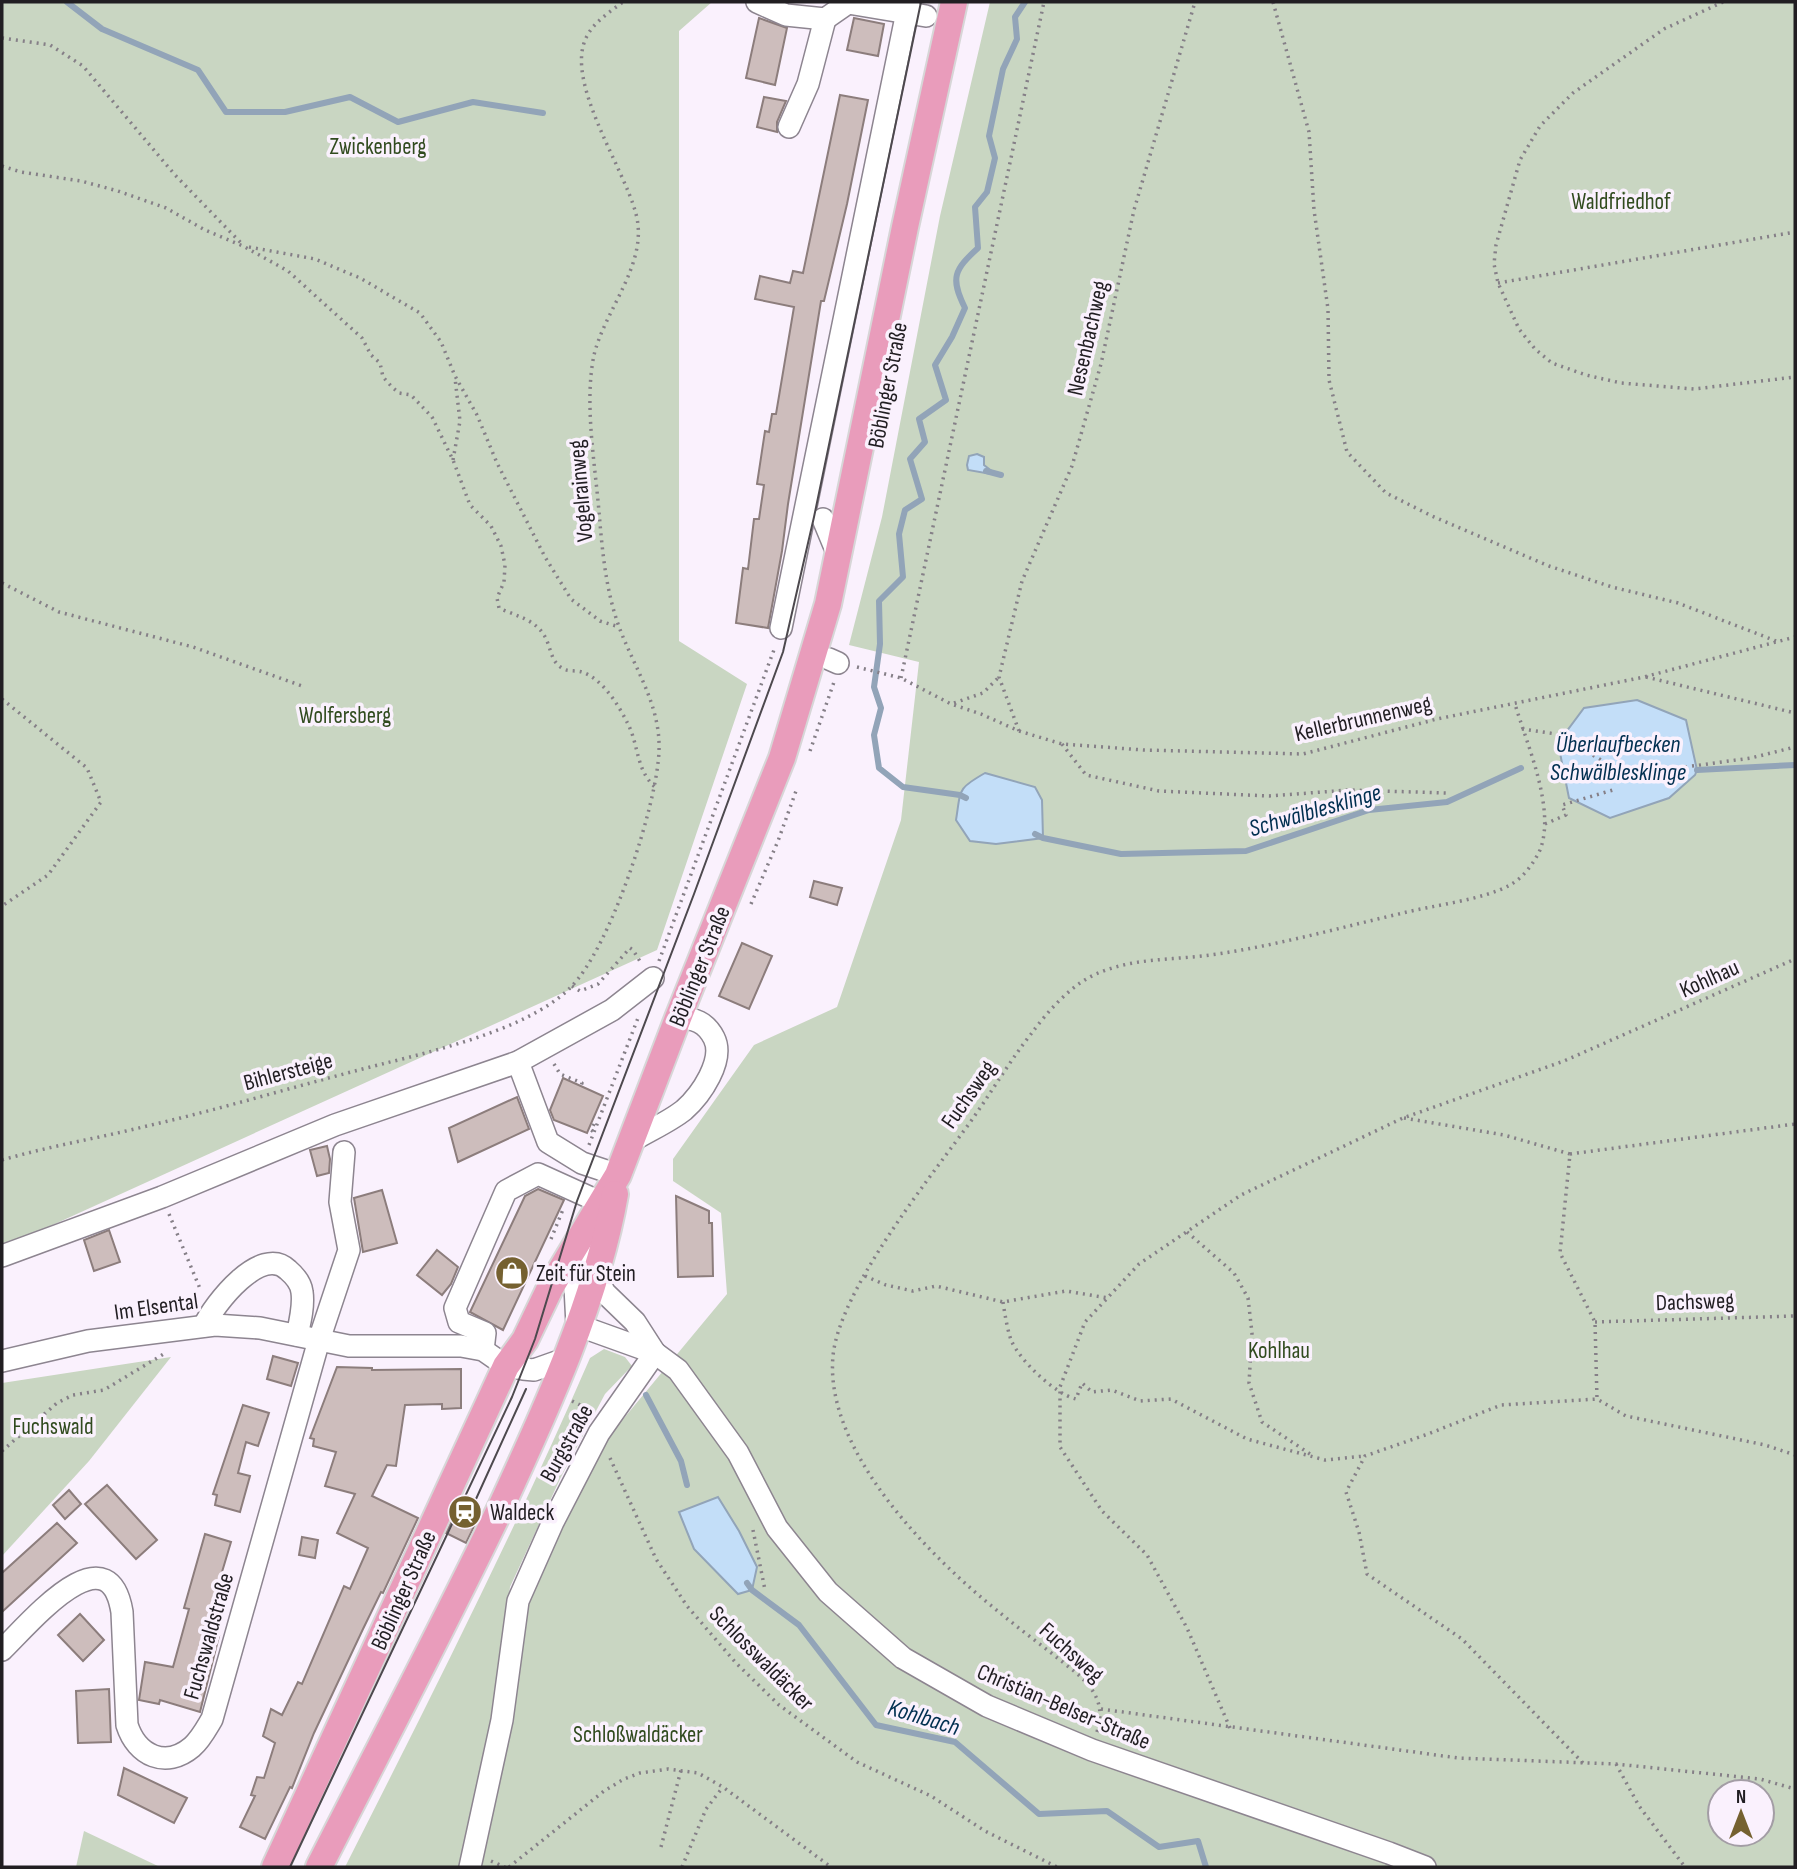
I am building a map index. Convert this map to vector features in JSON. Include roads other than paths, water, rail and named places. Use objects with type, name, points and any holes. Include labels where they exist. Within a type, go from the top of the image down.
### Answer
[{"type":"main road","name":"Böblinger Straße","points":[[275,1867],[506,1354],[525,1339],[550,1288],[618,1175],[782,758],[815,654],[838,555],[849,492],[954,2]]},
{"type":"main road","name":"Böblinger Straße","points":[[782,758],[802,733],[834,661],[842,607],[967,2]]},
{"type":"main road","name":"Böblinger Straße","points":[[319,1867],[475,1560],[544,1415],[609,1226],[618,1175]]},
{"type":"street","points":[[757,2],[786,15],[825,19]]},
{"type":"street","points":[[789,127],[808,84],[825,19],[848,3],[914,10],[943,2]]},
{"type":"street","points":[[914,10],[943,54]]},
{"type":"street","points":[[781,628],[813,516],[914,10]]},
{"type":"street","points":[[813,516],[849,492]]},
{"type":"street","points":[[813,516],[838,555]]},
{"type":"street","points":[[2,1256],[162,1197],[335,1125],[518,1062],[612,1010],[653,978]]},
{"type":"street","points":[[632,1141],[684,1110],[702,1088],[716,1060],[717,1044],[710,1031],[700,1021],[678,1018]]},
{"type":"street","points":[[518,1062],[548,1142],[582,1163],[618,1175]]},
{"type":"street","points":[[344,1152],[340,1202],[349,1250],[319,1339],[349,1346],[461,1346],[506,1354],[534,1370],[565,1359]]},
{"type":"street","points":[[483,1350],[485,1333],[458,1322],[455,1308],[506,1191],[538,1174],[602,1203]]},
{"type":"street","name":"Böblinger Straße","points":[[577,1325],[575,1287],[587,1228]]},
{"type":"street","points":[[207,1319],[243,1277],[258,1266],[285,1266],[297,1278],[302,1291],[297,1335]]},
{"type":"street","points":[[594,1274],[605,1293],[635,1322],[655,1353]]},
{"type":"street","name":"Im Elsental","points":[[2,1361],[88,1341],[207,1319],[319,1339]]},
{"type":"street","name":"Christian-Belser-Straße","points":[[577,1325],[655,1353],[678,1370],[738,1452],[777,1528],[828,1592],[903,1658],[987,1706],[1092,1750],[1425,1867]]},
{"type":"street","name":"Fuchswaldstraße","points":[[2,1650],[69,1587],[86,1578],[98,1578],[112,1583],[119,1595],[122,1612],[127,1726],[131,1739],[139,1749],[165,1758],[179,1755],[192,1747],[203,1736],[212,1719],[319,1339]]},
{"type":"street","name":"Burgstraße","points":[[470,1867],[502,1720],[518,1601],[553,1522],[603,1426],[655,1353]]},
{"type":"water","points":[[977,454],[984,457],[984,465],[994,473],[968,470],[969,456]]},
{"type":"water","name":"Überlaufbecken Schwälblesklinge","points":[[1637,700],[1686,720],[1697,770],[1695,775],[1669,798],[1610,818],[1569,798],[1558,743],[1584,708]]},
{"type":"water","points":[[985,773],[1035,787],[1042,800],[1043,838],[996,844],[970,841],[956,820],[960,796],[969,783]]},
{"type":"water","points":[[718,1497],[757,1567],[752,1590],[738,1594],[694,1549],[679,1512]]},
{"type":"waterway","points":[[67,2],[102,29],[198,70],[226,112],[285,112],[350,97],[398,122],[473,102],[543,113]]},
{"type":"waterway","points":[[966,798],[903,787],[879,768],[874,735],[881,708],[874,687],[880,644],[879,601],[903,577],[899,534],[905,510],[922,499],[910,459],[925,442],[919,419],[946,400],[935,365],[965,308],[957,289],[957,275],[964,262],[978,248],[975,207],[987,192],[995,158],[989,136],[1003,69],[1017,39],[1015,17],[1025,2]]},
{"type":"waterway","points":[[986,471],[1001,475]]},
{"type":"waterway","name":"Schwälblesklinge","points":[[1697,770],[1795,765]]},
{"type":"waterway","name":"Schwälblesklinge","points":[[1035,834],[1121,854],[1246,851],[1369,810],[1447,802],[1521,768]]},
{"type":"waterway","name":"Kohlbach","points":[[646,1395],[681,1461],[687,1485]]},
{"type":"waterway","name":"Kohlbach","points":[[747,1583],[752,1590],[799,1625],[876,1725],[955,1742],[1039,1814],[1107,1811],[1159,1847],[1198,1841],[1206,1867]]},
{"type":"tram line","points":[[290,1867],[512,1397],[535,1339],[577,1201],[783,652],[814,517],[921,2]]},
{"type":"tram line","points":[[471,1510],[526,1389]]},
{"type":"place","name":"Zeit für Stein","points":[[512,1273]]},
{"type":"place","name":"Waldeck","points":[[465,1512]]},
{"type":"park label","name":"Zwickenberg","points":[[378,146]]},
{"type":"park label","name":"Waldfriedhof","points":[[1621,201]]},
{"type":"park label","name":"Wolfersberg","points":[[345,715]]},
{"type":"park label","name":"Kohlhau","points":[[1279,1350]]},
{"type":"park label","name":"Fuchswald","points":[[53,1426]]},
{"type":"park label","name":"Schloßwaldäcker","points":[[638,1734]]}]
